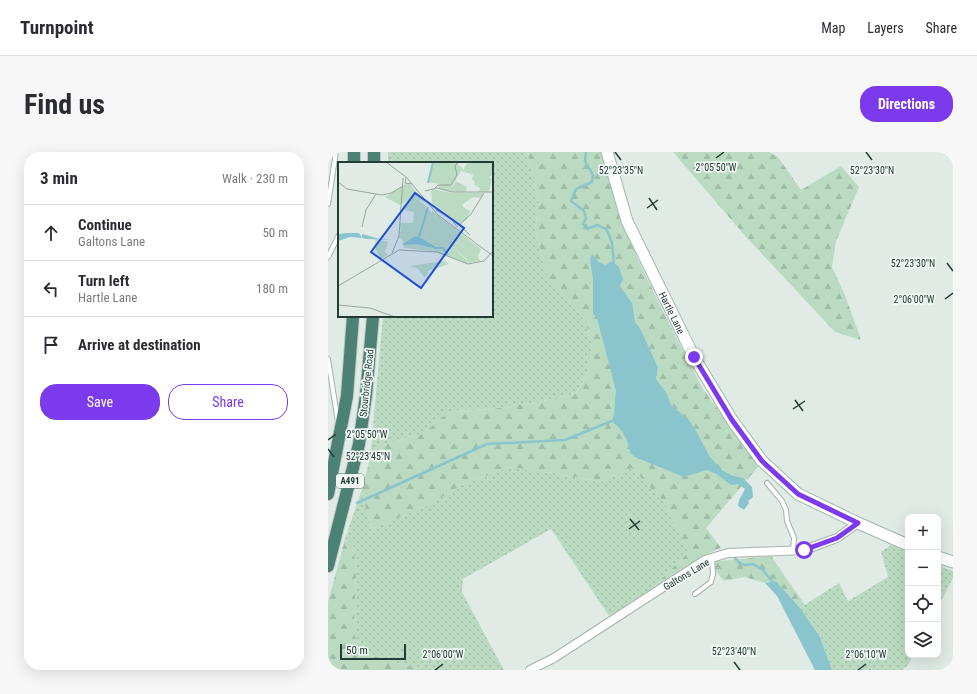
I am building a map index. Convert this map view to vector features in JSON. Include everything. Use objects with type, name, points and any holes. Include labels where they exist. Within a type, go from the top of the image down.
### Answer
[{"type":"highway","name":"Stourbridge Road","points":[[328,494],[341,434],[347,396],[353,317]]},
{"type":"highway","name":"Stourbridge Road","points":[[328,566],[359,444],[366,395],[373,317]]},
{"type":"main road","name":"Hartle Lane","points":[[607,152],[627,221],[694,357],[732,420],[762,461],[798,494],[905,544]]},
{"type":"main road","points":[[941,557],[953,562]]},
{"type":"street","name":"Galtons Lane","points":[[530,670],[554,658],[705,560],[728,553],[804,550],[837,538],[858,523]]},
{"type":"lane","points":[[328,204],[336,152]]},
{"type":"lane","points":[[333,177],[338,176]]},
{"type":"lane","points":[[328,257],[338,236]]},
{"type":"lane","points":[[328,359],[341,434]]},
{"type":"lane","points":[[767,483],[782,501],[786,510],[787,521],[794,538],[793,550]]},
{"type":"lane","points":[[695,594],[711,582],[713,574],[712,558]]},
{"type":"green space","points":[[388,152],[527,152],[539,200],[535,230],[546,273],[586,322],[592,347],[588,374],[575,394],[538,402],[493,409],[450,411],[422,434],[383,445],[370,459],[383,317],[493,317],[493,162],[388,162]]},
{"type":"green space","points":[[527,152],[602,152],[613,193],[638,260],[674,333],[703,389],[759,466],[706,528],[721,548],[702,556],[651,589],[689,552],[664,502],[632,468],[600,482],[554,473],[509,467],[462,485],[430,504],[372,529],[361,492],[370,459],[382,445],[422,434],[450,411],[493,409],[538,402],[575,394],[588,374],[592,347],[586,322],[546,273],[535,230],[539,200]]},
{"type":"green space","points":[[673,152],[769,152],[778,157],[801,190],[841,166],[859,187],[836,241],[832,267],[845,295],[861,340],[835,332],[746,237]]},
{"type":"green space","points":[[509,467],[554,473],[600,482],[632,468],[664,502],[689,552],[651,589],[609,616],[551,529],[463,579],[462,592],[504,670],[421,670],[360,652],[354,632],[356,568],[353,545],[345,539],[361,492],[372,529],[430,504],[462,485]]},
{"type":"green space","points":[[345,539],[353,544],[356,568],[354,632],[360,652],[421,670],[328,670],[328,602]]},
{"type":"green space","points":[[891,545],[905,551],[905,658],[912,658],[908,665],[902,670],[832,670],[820,637],[800,608],[839,583],[848,601],[888,577],[881,552]]},
{"type":"green space","points":[[771,556],[805,605],[800,608],[776,581],[765,583],[745,577],[724,581],[708,562]]},
{"type":"green space","points":[[941,566],[953,571],[953,578],[941,601]]},
{"type":"water","points":[[592,254],[600,263],[606,265],[611,261],[619,267],[623,279],[620,286],[632,303],[635,322],[641,330],[658,368],[656,379],[667,394],[671,405],[689,420],[710,457],[722,470],[730,475],[743,478],[752,487],[753,497],[748,501],[749,503],[744,510],[738,506],[739,500],[745,489],[738,484],[731,485],[716,474],[707,470],[684,477],[635,457],[630,453],[628,443],[624,435],[612,421],[616,391],[597,318],[593,314],[593,279],[590,259]]},
{"type":"water","points":[[776,581],[800,608],[820,637],[832,670],[815,670],[777,596],[765,583]]},
{"type":"waterway","points":[[586,152],[585,161],[593,175],[592,182],[576,189],[571,201],[584,211],[586,218],[583,224],[587,229],[598,225],[607,230],[612,243],[614,264]]},
{"type":"waterway","points":[[357,503],[487,444],[565,440],[612,421]]},
{"type":"waterway","points":[[735,558],[742,564],[753,564],[762,569],[772,581]]},
{"type":"route","points":[[694,357],[732,420],[762,461],[798,494],[858,523],[837,538],[804,550]]}]
